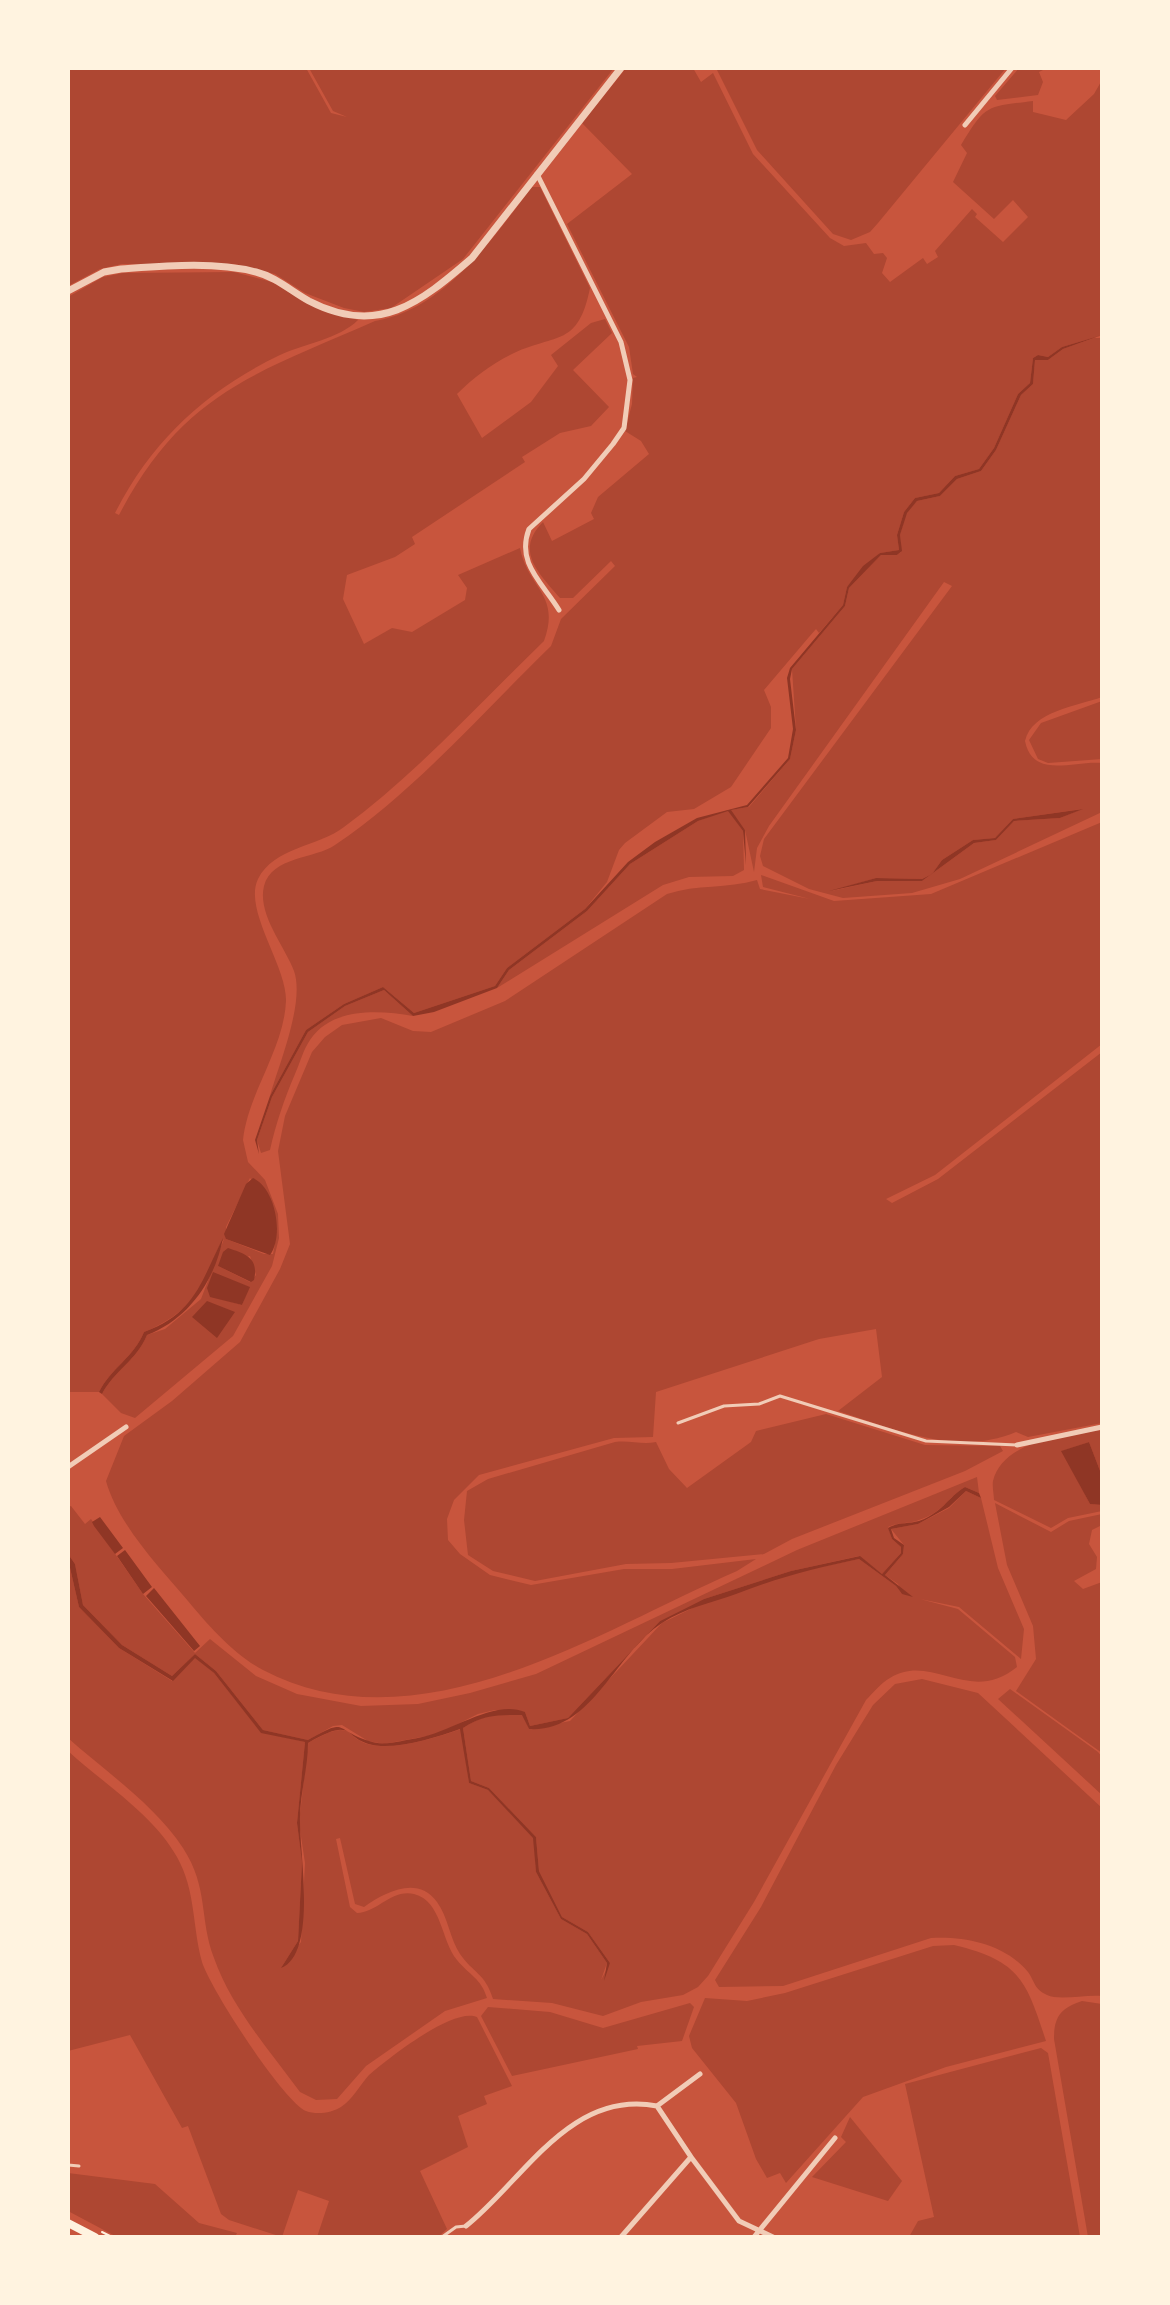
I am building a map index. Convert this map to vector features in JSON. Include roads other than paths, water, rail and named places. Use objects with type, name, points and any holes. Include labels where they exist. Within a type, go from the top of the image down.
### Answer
[{"type":"main road","points":[[68,2223],[95,2237]]},
{"type":"street","points":[[68,291],[104,272],[121,269],[235,268],[274,278],[310,301],[344,314],[381,316],[418,299],[472,258],[621,68]]},
{"type":"street","points":[[965,125],[1012,68]]},
{"type":"street","points":[[536,173],[621,342],[630,380],[624,428],[584,479],[529,529],[526,537],[527,565],[559,610]]},
{"type":"street","points":[[68,1467],[126,1427]]},
{"type":"street","points":[[1017,1445],[1102,1427]]},
{"type":"street","points":[[466,2226],[543,2148],[566,2130],[599,2112],[627,2104],[657,2106],[700,2074]]},
{"type":"street","points":[[657,2106],[739,2221],[756,2234],[773,2237]]},
{"type":"street","points":[[756,2234],[835,2138]]},
{"type":"street","points":[[621,2237],[691,2157]]},
{"type":"lane","points":[[678,1423],[724,1406],[759,1404],[780,1396],[926,1441],[1017,1445]]},
{"type":"lane","points":[[68,2165],[79,2166]]},
{"type":"lane","points":[[442,2237],[456,2227],[466,2226]]}]
